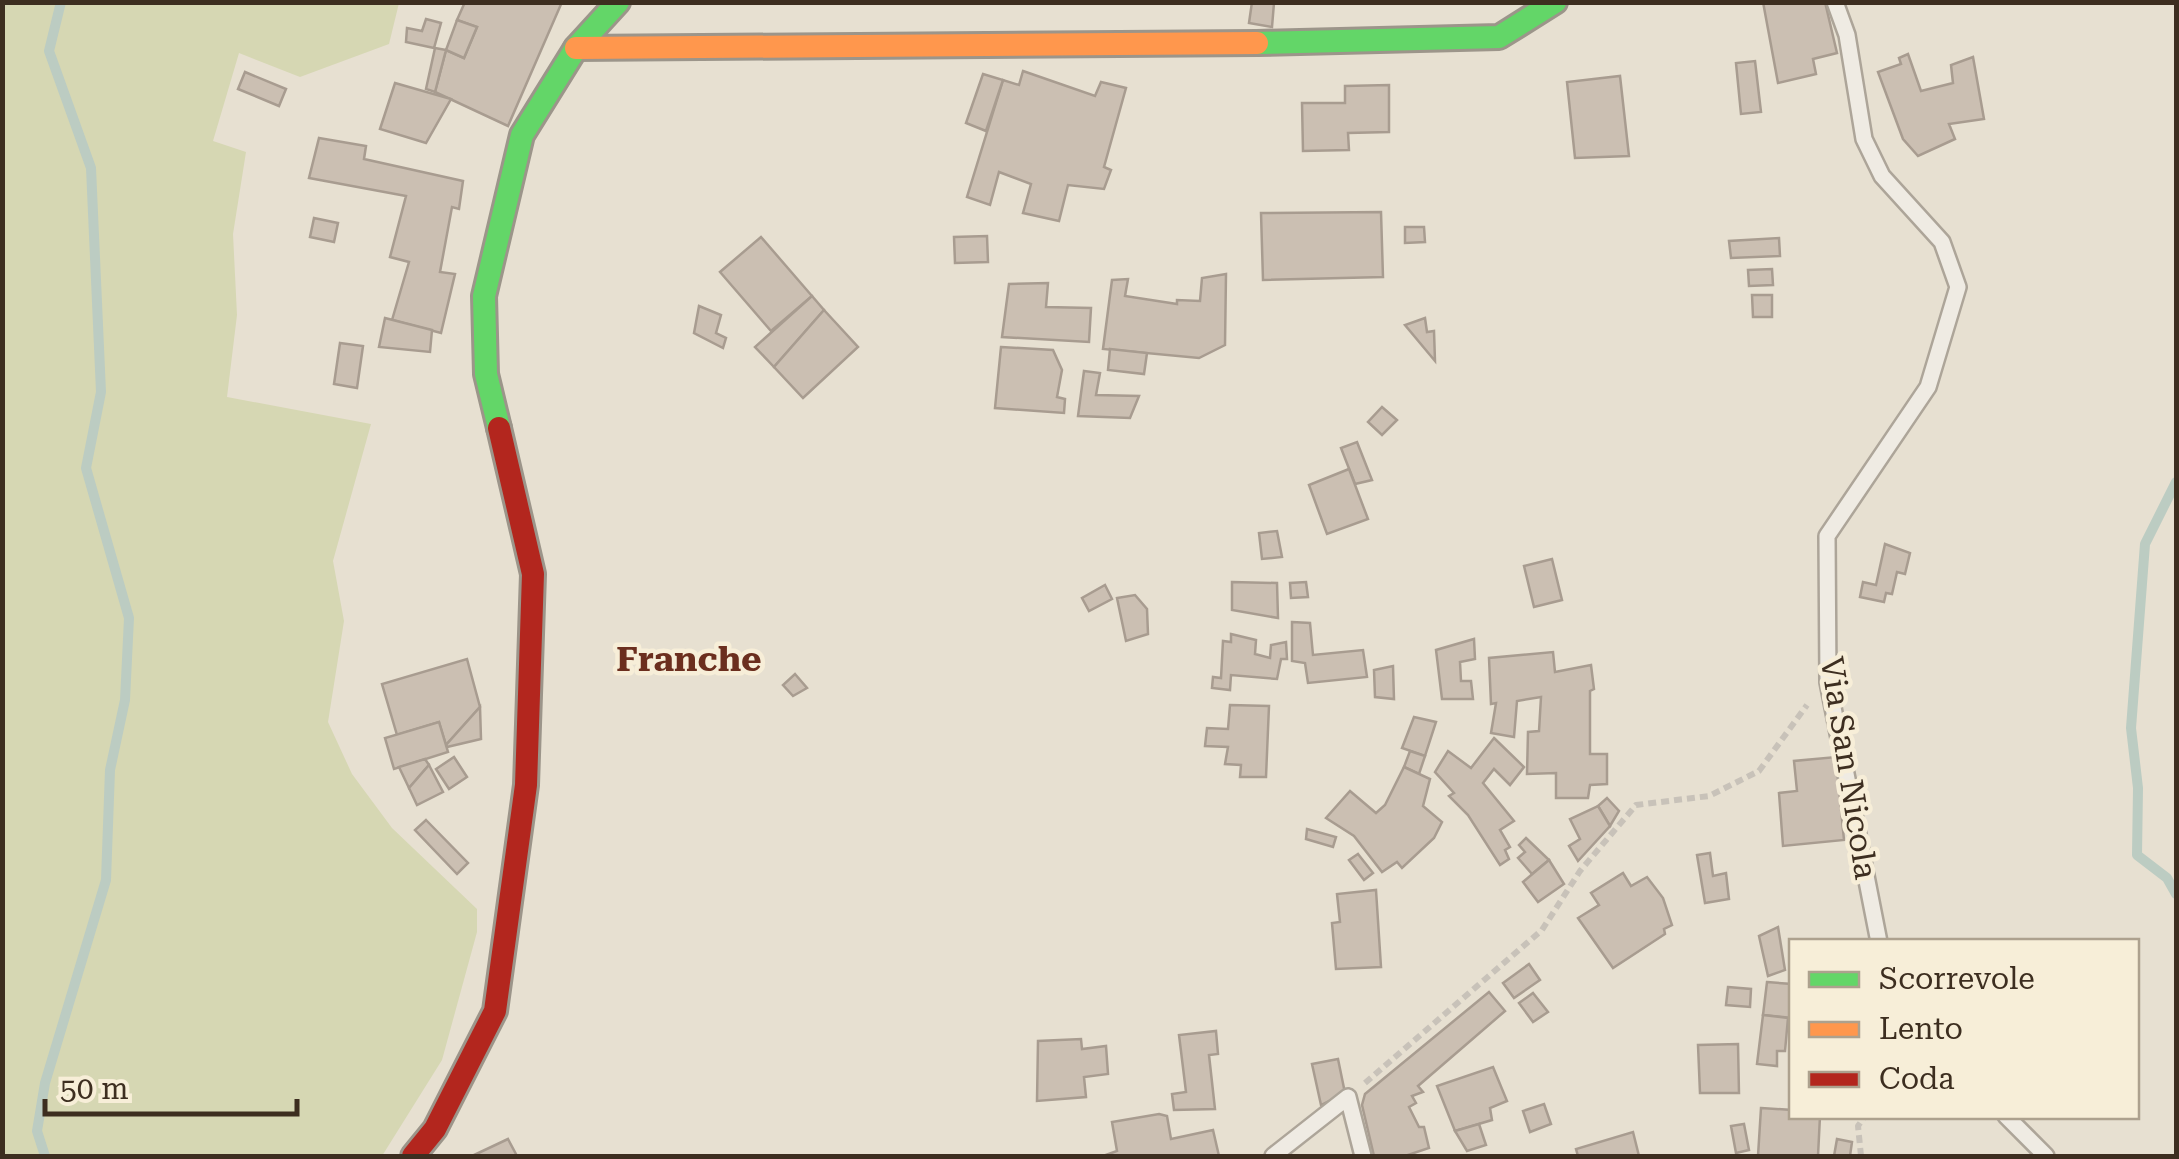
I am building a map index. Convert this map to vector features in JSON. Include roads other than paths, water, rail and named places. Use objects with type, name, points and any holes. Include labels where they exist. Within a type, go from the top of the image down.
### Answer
[{"type":"main road","points":[[413,1156],[435,1130],[496,1011],[526,785],[533,574],[486,374],[484,296],[522,135],[576,48],[618,2]]},
{"type":"main road","points":[[576,48],[1446,41],[1499,37],[1555,2]]},
{"type":"lane","name":"Via San Nicola","points":[[1836,2],[1847,36],[1864,140],[1882,176],[1942,242],[1958,287],[1928,387],[1827,536],[1828,682],[1878,939]]},
{"type":"lane","points":[[1273,1156],[1348,1097],[1363,1156]]},
{"type":"lane","points":[[2009,1119],[2046,1156]]},
{"type":"waterway","points":[[45,1156],[37,1131],[45,1083],[106,880],[110,770],[125,700],[129,618],[86,468],[101,392],[91,168],[49,51],[61,2]]},
{"type":"waterway","points":[[2176,482],[2145,544],[2131,728],[2138,788],[2137,855],[2167,878],[2176,894]]},
{"type":"district","name":"Franche","points":[[689,659]]}]
